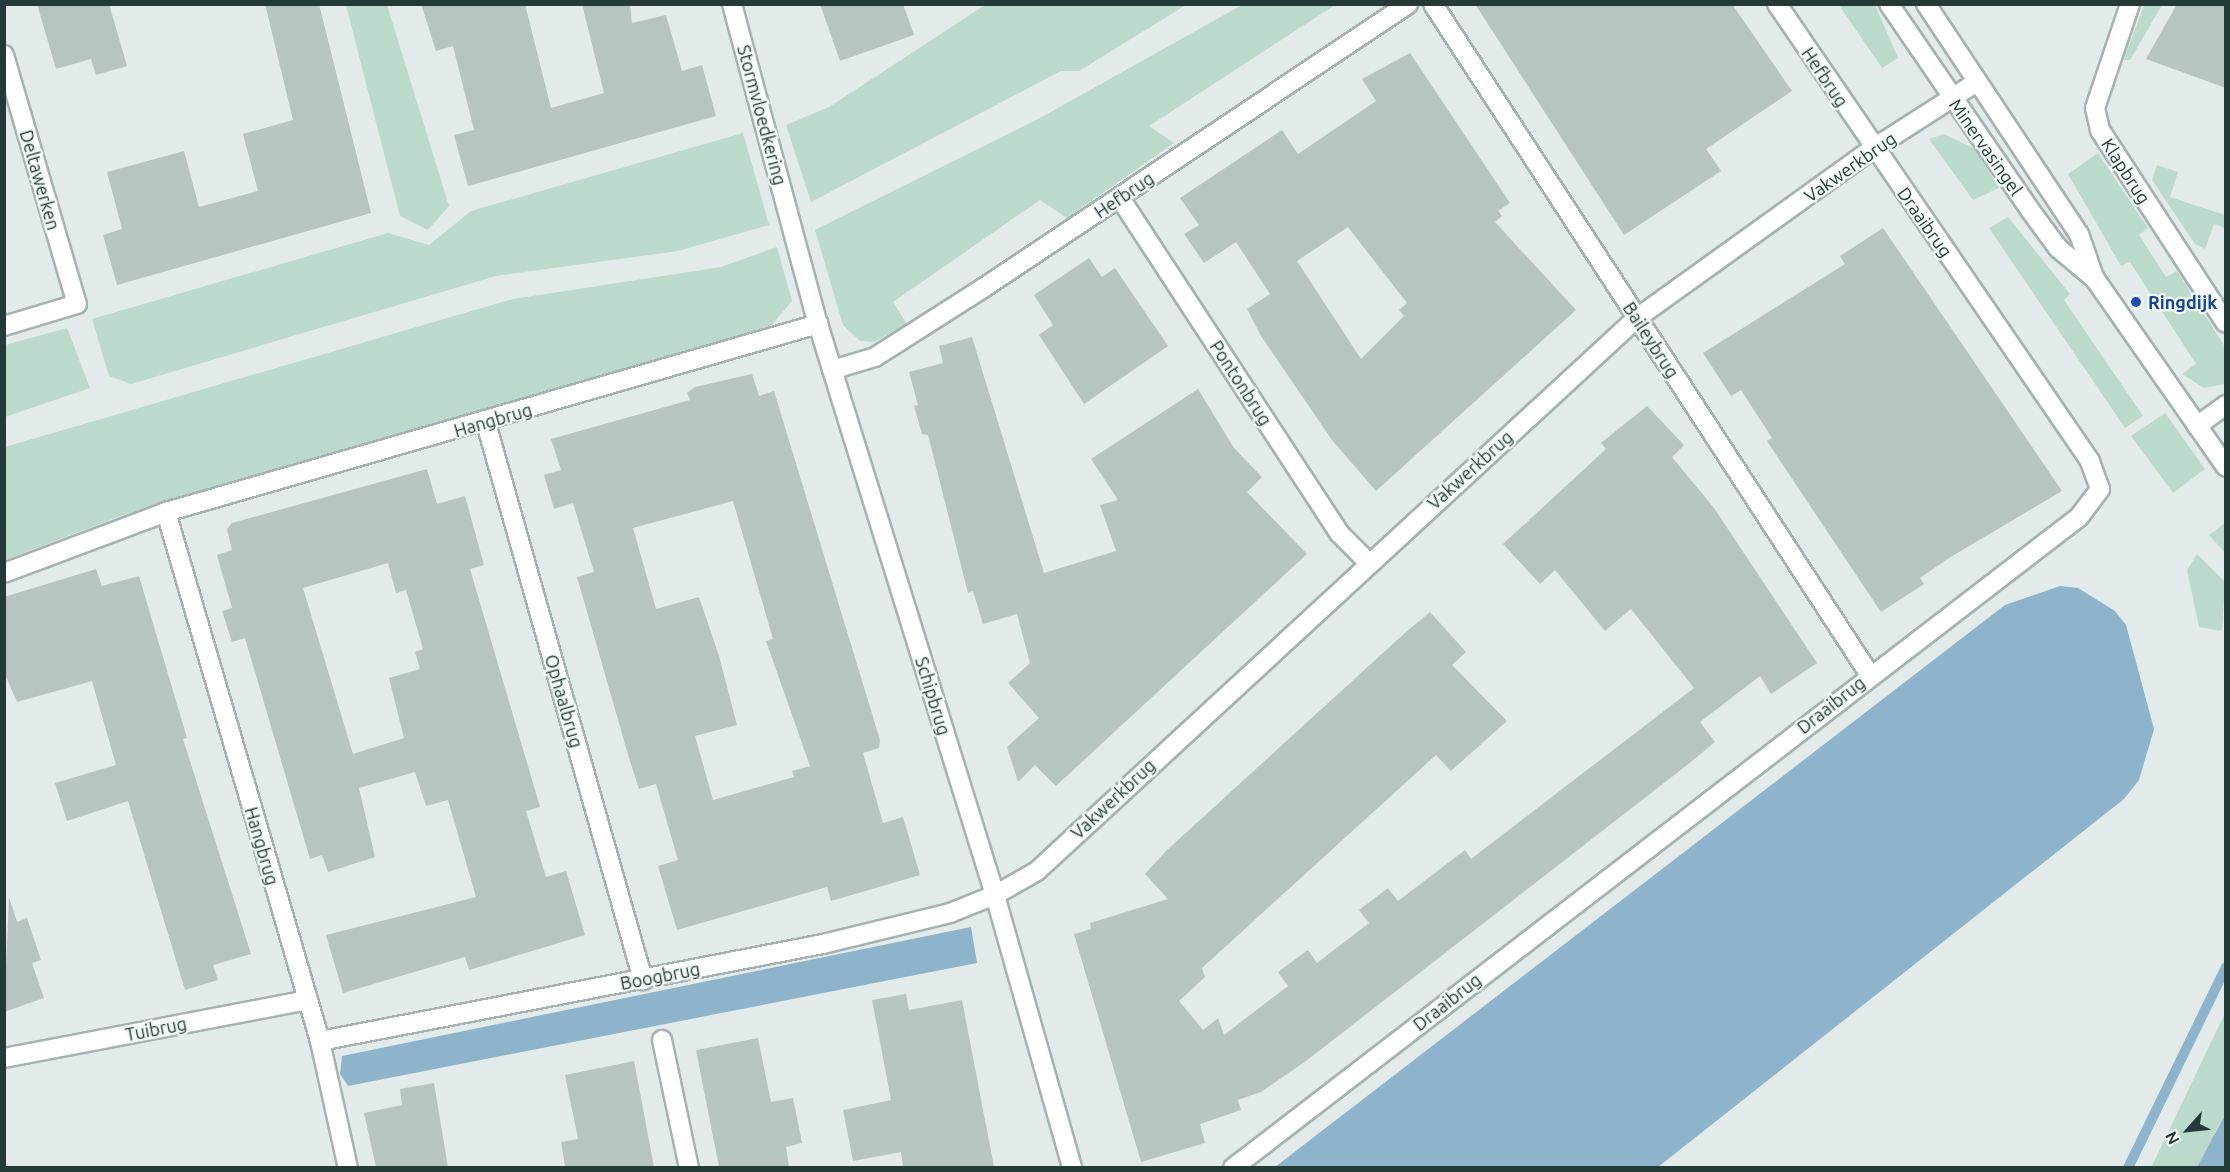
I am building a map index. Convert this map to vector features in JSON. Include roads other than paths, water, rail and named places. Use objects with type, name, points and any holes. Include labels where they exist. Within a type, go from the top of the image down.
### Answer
[{"type":"street","name":"Stormvloedkering","points":[[732,4],[792,225]]},
{"type":"street","name":"Hefbrug","points":[[832,370],[874,357],[1120,198],[1408,4]]},
{"type":"street","name":"Baileybrug","points":[[1432,4],[1870,675]]},
{"type":"street","name":"Hefbrug","points":[[1777,4],[1874,148]]},
{"type":"street","name":"Minervasingel","points":[[1889,4],[1952,99],[2058,248],[2095,279]]},
{"type":"street","name":"Minervasingel","points":[[1926,4],[2079,234],[2095,279],[2226,466]]},
{"type":"street","name":"Klapbrug","points":[[2130,4],[2095,108],[2100,130],[2226,323]]},
{"type":"street","name":"Deltawerken","points":[[4,55],[77,304],[4,326]]},
{"type":"street","name":"Vakwerkbrug","points":[[995,895],[1037,871],[1368,562],[1637,318],[1874,148],[1977,82]]},
{"type":"street","name":"Draaibrug","points":[[1233,1167],[1870,675],[2079,517],[2100,489],[2090,461],[1874,148]]},
{"type":"street","name":"Pontonbrug","points":[[1120,198],[1339,533],[1368,562]]},
{"type":"street","name":"Schipbrug","points":[[792,225],[818,324],[995,895],[1072,1167]]},
{"type":"street","name":"Hangbrug","points":[[4,573],[166,512],[486,423],[818,324]]},
{"type":"street","points":[[2197,426],[2226,405]]},
{"type":"street","name":"Ophaalbrug","points":[[486,423],[643,980]]},
{"type":"street","name":"Hangbrug","points":[[166,512],[320,1041],[348,1167]]},
{"type":"street","name":"Boogbrug","points":[[320,1041],[823,944],[950,913],[995,895]]},
{"type":"street","name":"Tuibrug","points":[[4,1058],[307,1000]]},
{"type":"street","points":[[662,1040],[689,1167]]},
{"type":"water","points":[[2060,586],[2078,588],[2115,611],[2126,625],[2154,729],[2139,780],[2124,799],[1658,1167],[1275,1167],[2005,605]]},
{"type":"water","points":[[971,927],[977,963],[348,1086],[340,1074],[342,1056]]},
{"type":"water","points":[[2225,1115],[2225,1167],[2197,1167]]},
{"type":"waterway","points":[[2128,1168],[2226,967]]},
{"type":"place","name":"Ringdijk","points":[[2136,302]]}]
